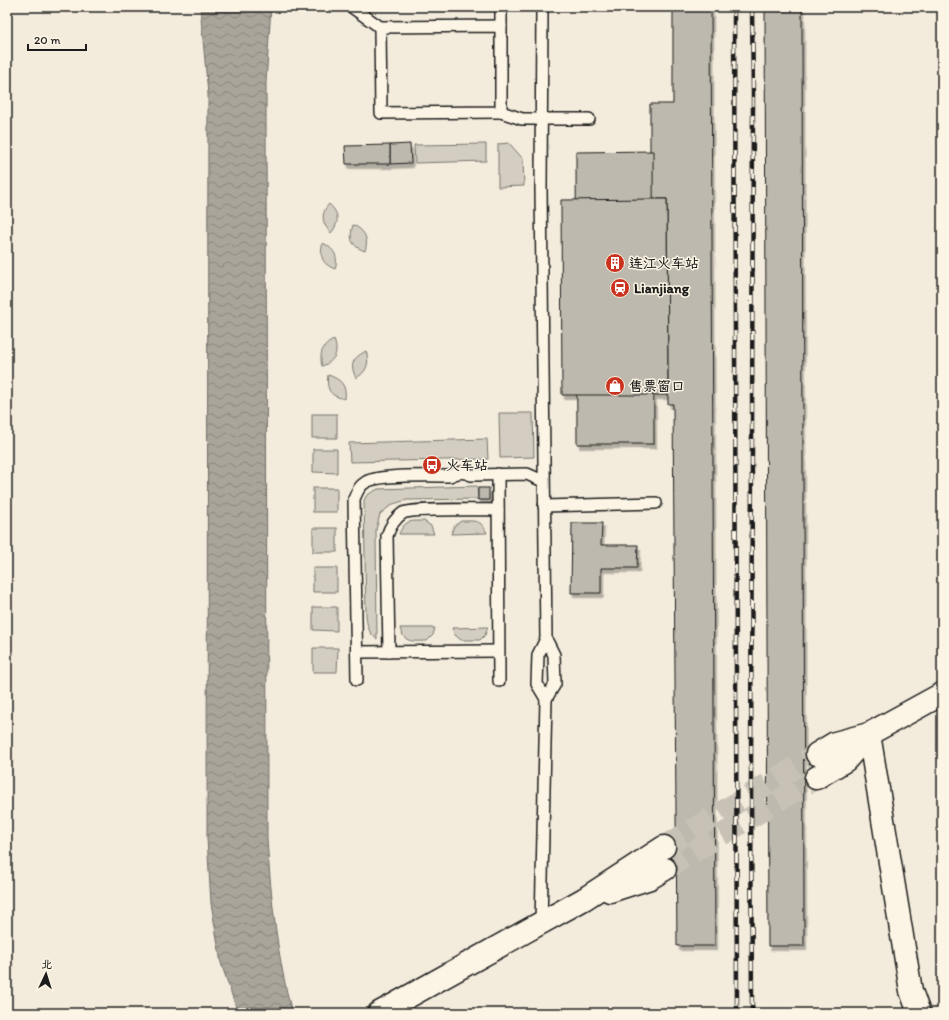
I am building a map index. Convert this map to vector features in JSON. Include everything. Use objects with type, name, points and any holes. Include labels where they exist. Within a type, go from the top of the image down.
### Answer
[{"type":"street","points":[[817,754],[835,743],[869,734],[942,694]]},
{"type":"street","points":[[816,778],[846,760],[869,734]]},
{"type":"street","points":[[869,734],[911,991],[920,1013]]},
{"type":"street","points":[[379,1013],[584,899],[664,847]]},
{"type":"street","points":[[584,899],[650,878],[665,869]]},
{"type":"lane","points":[[501,7],[501,112]]},
{"type":"lane","points":[[541,924],[546,699],[555,684],[554,655],[546,639],[543,481],[541,188],[542,7]]},
{"type":"lane","points":[[361,9],[380,27],[501,26]]},
{"type":"lane","points":[[380,27],[381,113],[501,112],[522,119],[589,119]]},
{"type":"lane","points":[[357,680],[354,499],[358,489],[366,482],[378,478],[450,476],[455,473],[466,473],[471,475],[527,474],[543,481]]},
{"type":"lane","points":[[498,474],[499,681]]},
{"type":"lane","points":[[544,506],[656,503]]},
{"type":"lane","points":[[389,652],[387,536],[391,523],[403,513],[418,511],[498,510]]},
{"type":"lane","points":[[546,639],[538,655],[537,677],[537,684],[546,699]]},
{"type":"lane","points":[[357,652],[498,652]]},
{"type":"shaded area","points":[[509,143],[523,159],[524,186],[498,187],[498,144]]},
{"type":"shaded area","points":[[486,144],[486,161],[415,163],[414,145]]},
{"type":"shaded area","points":[[329,204],[335,211],[337,218],[336,225],[331,233],[323,219],[324,211]]},
{"type":"shaded area","points":[[353,225],[360,229],[365,235],[365,251],[357,247],[352,241],[351,234]]},
{"type":"shaded area","points":[[323,243],[335,253],[335,269],[324,262],[321,252]]},
{"type":"shaded area","points":[[334,340],[336,348],[335,356],[330,362],[322,366],[322,350],[327,344]]},
{"type":"shaded area","points":[[366,351],[368,359],[367,367],[360,376],[356,378],[353,369],[355,359]]},
{"type":"shaded area","points":[[328,375],[340,381],[345,390],[345,399],[340,398],[330,392]]},
{"type":"shaded area","points":[[499,413],[533,413],[534,457],[500,458]]},
{"type":"shaded area","points":[[312,414],[337,414],[337,438],[312,438]]},
{"type":"shaded area","points":[[487,439],[488,459],[350,462],[349,443]]},
{"type":"shaded area","points":[[313,449],[337,449],[337,473],[313,472]]},
{"type":"shaded area","points":[[477,486],[478,499],[407,500],[393,504],[380,514],[376,530],[377,639],[374,637],[370,631],[366,615],[364,500],[367,495],[378,489]]},
{"type":"shaded area","points":[[313,488],[337,488],[337,512],[313,512]]},
{"type":"shaded area","points":[[424,521],[431,526],[434,534],[399,534],[403,526],[408,522]]},
{"type":"shaded area","points":[[461,521],[474,521],[480,523],[485,528],[487,533],[451,534],[454,526]]},
{"type":"shaded area","points":[[313,528],[337,528],[337,552],[313,552]]},
{"type":"shaded area","points":[[313,568],[337,568],[337,592],[313,592]]},
{"type":"shaded area","points":[[313,607],[337,607],[337,631],[313,630]]},
{"type":"shaded area","points":[[488,627],[485,635],[480,640],[461,640],[455,635],[452,628]]},
{"type":"shaded area","points":[[400,628],[435,628],[433,635],[427,641],[418,641],[410,640],[404,637]]},
{"type":"shaded area","points":[[313,648],[338,648],[337,672],[313,672]]},
{"type":"water","points":[[200,7],[271,7],[266,83],[267,839],[275,927],[282,970],[292,1013],[238,1013],[221,963],[211,903],[207,839],[208,94]]},
{"type":"building","points":[[673,7],[711,7],[715,946],[677,946],[673,404],[668,404],[667,199],[650,199],[650,104],[673,104]]},
{"type":"building","points":[[765,7],[802,7],[804,946],[768,946]]},
{"type":"building","points":[[410,144],[411,163],[390,164],[390,145]]},
{"type":"building","points":[[390,145],[390,164],[346,164],[345,146]]},
{"type":"building","name":"连江火车站","points":[[653,151],[654,444],[577,444],[576,152]]},
{"type":"building","name":"连江火车站","points":[[667,199],[668,395],[562,395],[561,200]]},
{"type":"building","points":[[478,488],[489,488],[489,500],[478,500]]},
{"type":"building","points":[[572,523],[602,523],[601,545],[638,545],[637,568],[601,568],[601,593],[571,593]]},
{"type":"tunnel","points":[[664,847],[817,754]]},
{"type":"tunnel","points":[[665,869],[816,778]]},
{"type":"railway","points":[[734,7],[737,1013]]},
{"type":"railway","points":[[752,7],[752,1013]]},
{"type":"place","name":"连江火车站","points":[[615,263]]},
{"type":"place","name":"Lianjiang","points":[[620,288]]},
{"type":"place","name":"售票窗口","points":[[615,386]]},
{"type":"place","name":"火车站","points":[[432,465]]}]
